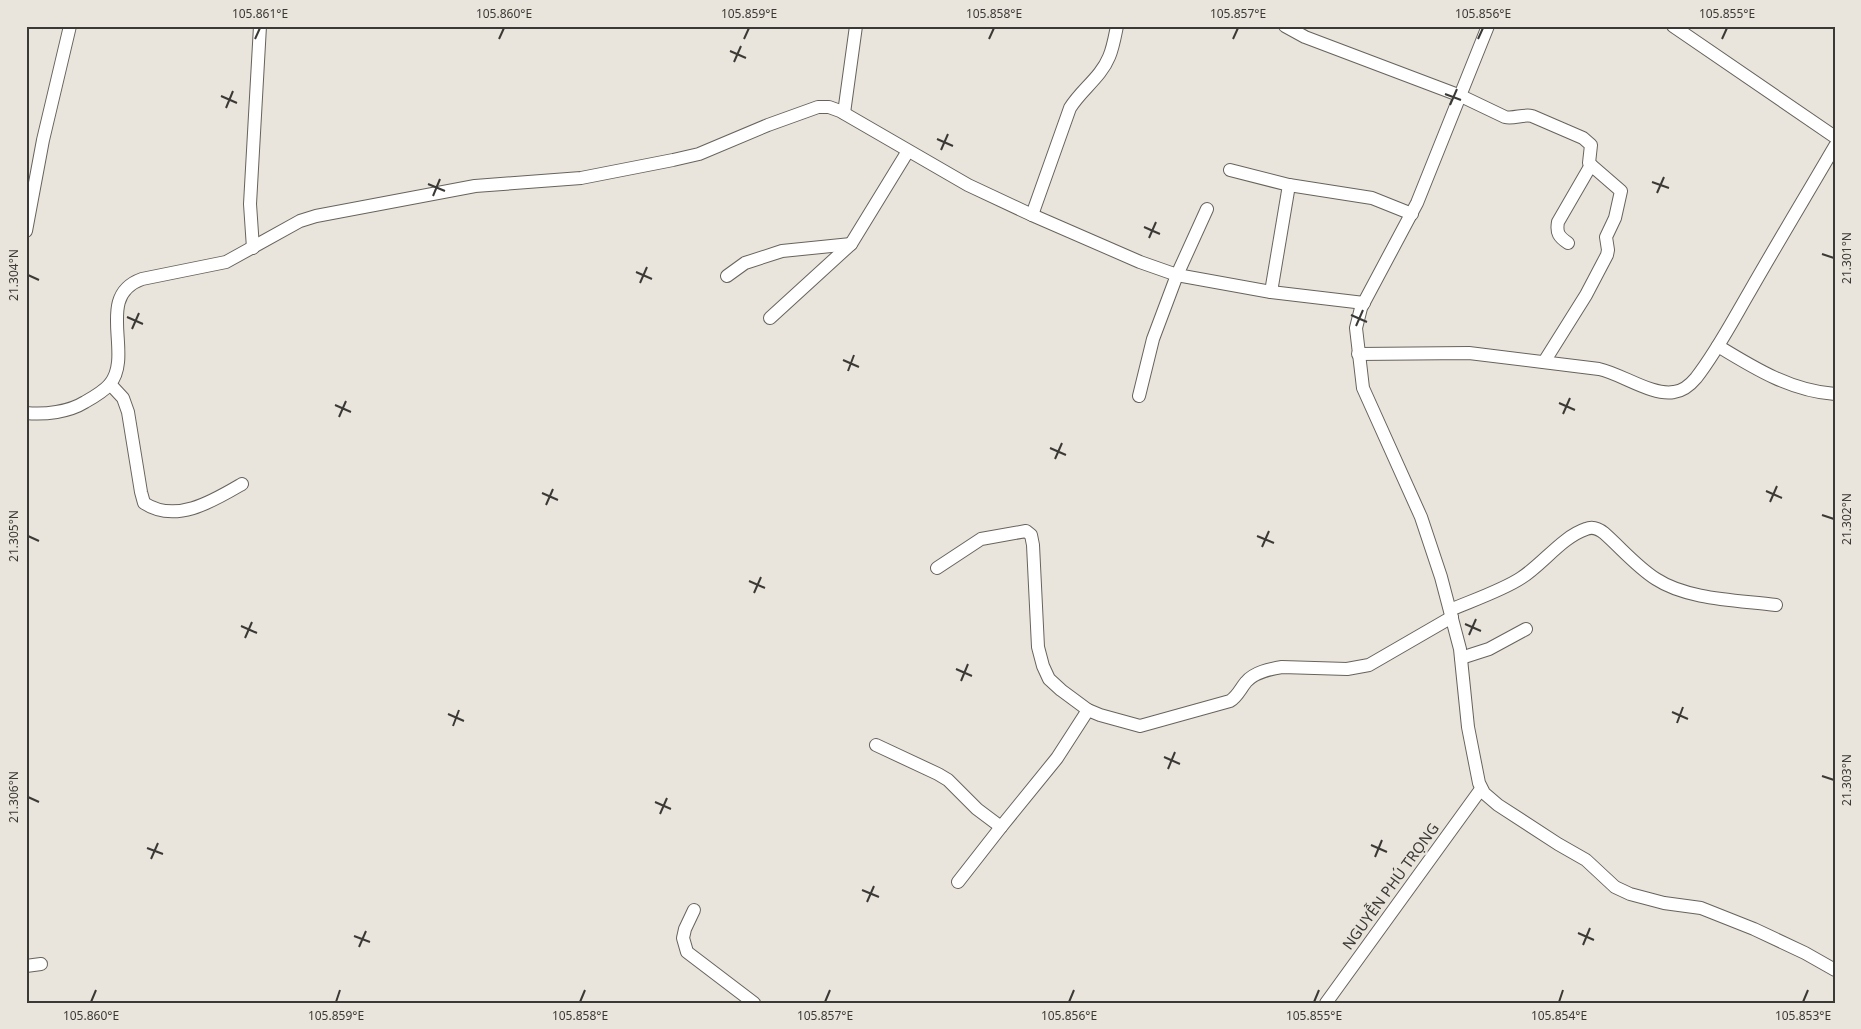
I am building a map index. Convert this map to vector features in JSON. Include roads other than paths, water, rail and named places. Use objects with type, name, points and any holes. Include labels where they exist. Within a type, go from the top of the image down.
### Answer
[{"type":"street","points":[[26,231],[28,207],[70,26]]},
{"type":"street","points":[[253,248],[250,204],[260,26]]},
{"type":"street","points":[[844,113],[856,26]]},
{"type":"street","points":[[1032,215],[1070,108],[1109,58],[1117,26]]},
{"type":"street","points":[[1285,26],[1304,36],[1461,96],[1505,117],[1532,116],[1583,138],[1591,145],[1589,163],[1621,191],[1615,218],[1606,238],[1608,250],[1590,288],[1544,362]]},
{"type":"street","points":[[1488,26],[1412,214],[1364,303],[1356,328],[1363,388],[1421,517],[1441,577],[1461,658],[1468,728],[1481,789],[1498,805],[1586,860],[1615,887],[1630,894],[1664,903],[1701,908],[1805,952],[1835,970]]},
{"type":"street","points":[[1673,26],[1835,137]]},
{"type":"street","points":[[26,413],[62,412],[79,406],[110,384],[118,361],[117,315],[119,302],[124,291],[132,282],[226,262],[300,221],[316,216],[475,186],[581,178],[699,154],[768,125],[818,107],[829,107],[844,113],[908,152],[968,185],[1140,262],[1176,275],[1271,292],[1364,303]]},
{"type":"street","points":[[1358,354],[1469,353],[1610,371],[1653,390],[1664,393],[1676,392],[1687,387],[1696,378],[1718,346],[1835,146]]},
{"type":"street","points":[[770,318],[851,244],[908,152]]},
{"type":"street","points":[[1568,243],[1559,237],[1557,230],[1558,222],[1591,165]]},
{"type":"street","points":[[1230,170],[1290,186],[1372,198],[1412,214]]},
{"type":"street","points":[[1271,292],[1290,186]]},
{"type":"street","points":[[1138,396],[1153,339],[1176,275],[1207,209]]},
{"type":"street","points":[[727,276],[745,263],[782,251],[851,244]]},
{"type":"street","points":[[1718,346],[1776,379],[1835,394]]},
{"type":"street","points":[[110,384],[123,398],[128,412],[144,503],[156,511],[176,512],[209,503],[242,484]]},
{"type":"street","points":[[936,568],[981,539],[1026,531],[1031,535],[1033,545],[1038,647],[1042,666],[1050,679],[1061,690],[1088,710],[1140,726],[1230,701],[1253,675],[1272,669],[1282,667],[1347,668],[1369,665],[1451,614],[1519,580],[1536,568],[1568,539],[1587,528],[1597,528],[1644,571],[1657,580],[1675,588],[1693,594],[1776,605]]},
{"type":"street","points":[[1461,658],[1489,648],[1526,630]]},
{"type":"street","points":[[958,882],[1057,758],[1088,710]]},
{"type":"street","points":[[876,745],[948,780],[977,809],[1000,827]]},
{"type":"street","name":"NGUYỄN PHÚ TRỌNG","points":[[1326,1003],[1481,789]]},
{"type":"street","points":[[694,910],[683,938],[687,952],[754,1003]]},
{"type":"street","points":[[26,966],[41,964]]}]
